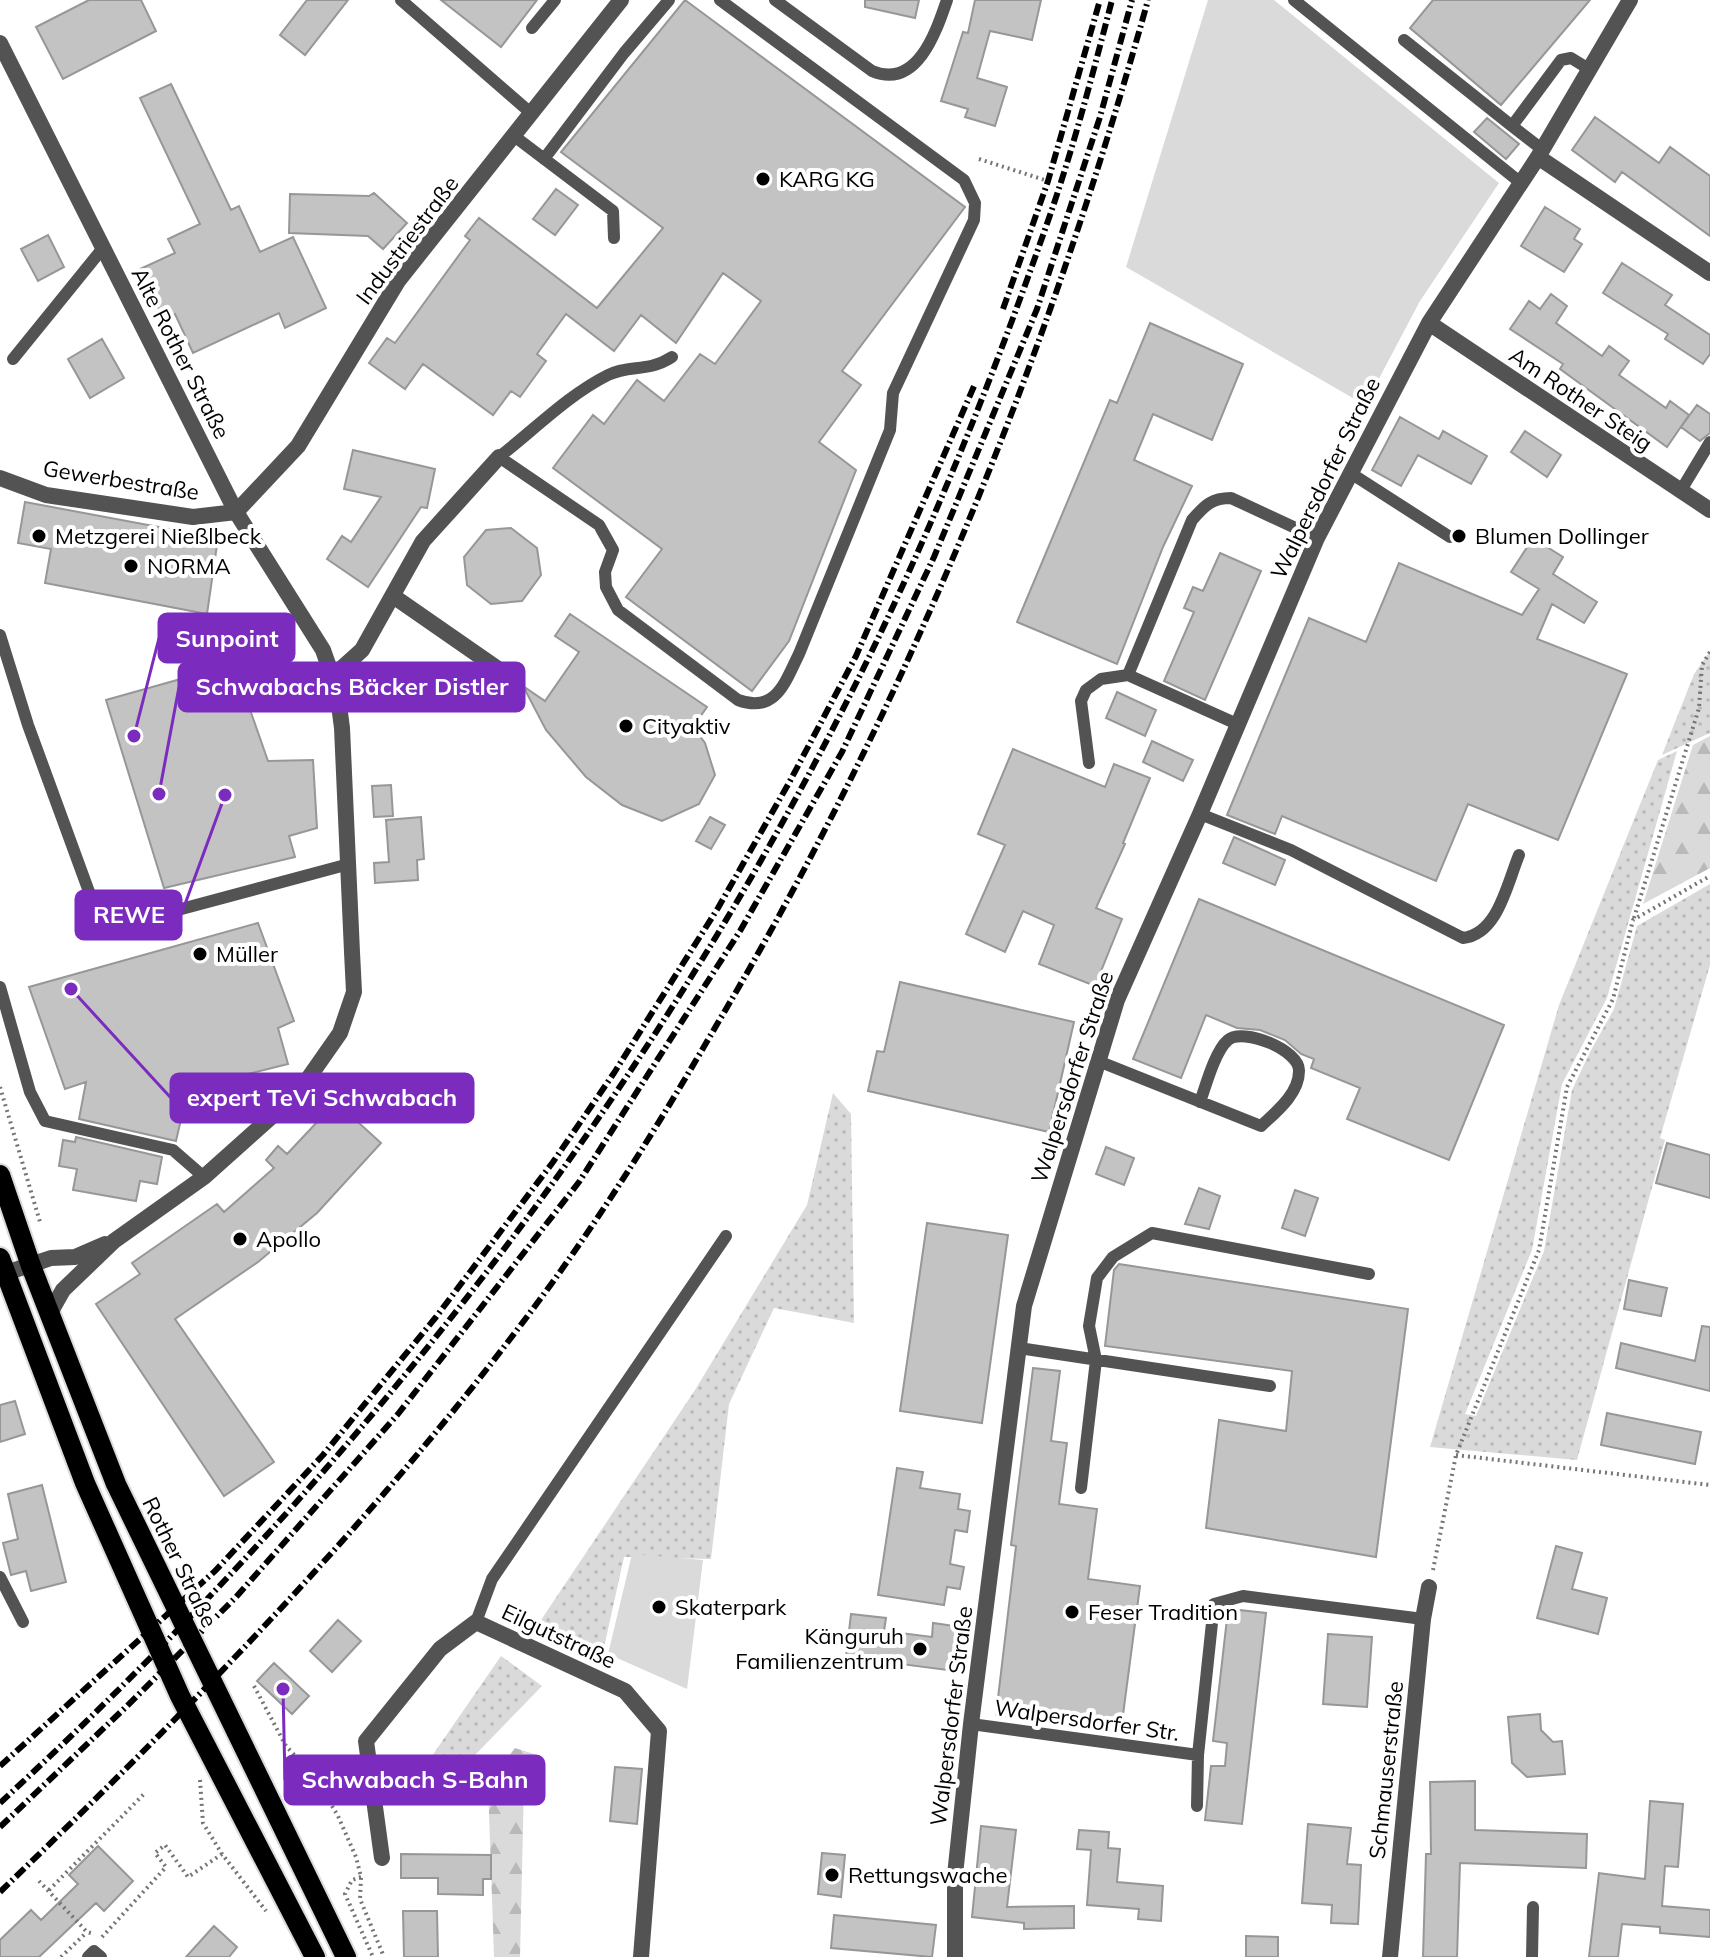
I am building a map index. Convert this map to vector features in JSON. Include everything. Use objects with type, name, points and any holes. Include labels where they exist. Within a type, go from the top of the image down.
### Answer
[{"type":"main road","name":"Rother Straße","points":[[0,1175],[41,1262],[50,1313],[116,1484],[346,1957]]},
{"type":"main road","points":[[2,1269],[85,1483],[180,1696],[315,1957]]},
{"type":"street","name":"Industriestraße","points":[[236,512],[298,446],[398,281],[621,0]]},
{"type":"street","name":"Walpersdorfer Straße","points":[[955,1957],[955,1875],[971,1724],[1024,1306],[1117,1000],[1317,538],[1429,323],[1540,154],[1630,0]]},
{"type":"street","name":"Alte Rother Straße","points":[[0,43],[236,512],[323,650],[337,690],[342,728],[349,864],[354,992],[340,1033],[298,1093],[204,1177],[114,1241],[63,1290],[50,1313]]},
{"type":"street","points":[[1540,154],[1710,273]]},
{"type":"street","name":"Am Rother Steig","points":[[1429,323],[1710,510]]},
{"type":"street","points":[[332,677],[362,650],[423,541],[499,457]]},
{"type":"street","name":"Gewerbestraße","points":[[0,478],[46,495],[193,517],[236,512]]},
{"type":"street","points":[[393,596],[514,680]]},
{"type":"street","name":"Alte Rother Straße","points":[[2,1269],[75,1257],[114,1241]]},
{"type":"street","name":"Schmauserstraße","points":[[1390,1957],[1423,1619],[1429,1587]]},
{"type":"street","name":"Eilgutstraße","points":[[382,1858],[366,1741],[440,1649],[476,1622],[625,1691],[659,1731],[641,1957]]},
{"type":"lane","points":[[401,0],[532,114]]},
{"type":"lane","points":[[532,28],[555,0]]},
{"type":"lane","points":[[544,159],[624,53],[669,0]]},
{"type":"lane","points":[[672,357],[658,366],[611,373],[589,386],[499,457],[599,525],[613,550],[605,572],[606,587],[618,610],[738,700],[752,705],[763,704],[774,697],[784,684],[804,640],[890,430],[893,393],[974,220],[975,203],[964,180],[720,0]]},
{"type":"lane","points":[[775,0],[872,71],[889,75],[911,66],[928,49],[947,0]]},
{"type":"lane","points":[[1294,0],[1521,183]]},
{"type":"lane","points":[[1404,40],[1512,126],[1540,154]]},
{"type":"lane","points":[[1512,126],[1561,60],[1571,58],[1589,69]]},
{"type":"lane","points":[[514,136],[613,211],[614,238]]},
{"type":"lane","points":[[13,359],[103,248]]},
{"type":"lane","points":[[1680,492],[1710,442]]},
{"type":"lane","points":[[1352,474],[1450,537]]},
{"type":"lane","points":[[1128,675],[1192,520],[1205,505],[1217,498],[1231,498],[1317,538]]},
{"type":"lane","points":[[0,635],[28,725],[103,930],[349,864]]},
{"type":"lane","points":[[1089,763],[1081,701],[1086,690],[1101,679],[1128,675],[1237,724]]},
{"type":"lane","points":[[1200,814],[1291,850],[1463,938],[1475,937],[1488,926],[1519,855]]},
{"type":"lane","points":[[0,987],[30,1092],[45,1121],[173,1150],[204,1177]]},
{"type":"lane","points":[[1098,1061],[1200,1102],[1261,1126],[1285,1104],[1296,1083],[1299,1070],[1297,1061],[1285,1050],[1246,1035],[1235,1035],[1221,1047],[1200,1102]]},
{"type":"lane","points":[[1081,1488],[1096,1360],[1089,1326],[1097,1278],[1113,1257],[1152,1233],[1369,1274]]},
{"type":"lane","points":[[476,1622],[492,1579],[726,1236]]},
{"type":"lane","points":[[1019,1348],[1270,1386]]},
{"type":"lane","points":[[0,1577],[23,1622]]},
{"type":"lane","name":"Walpersdorfer Str.","points":[[1197,1806],[1198,1755],[1214,1604],[1243,1596],[1423,1619]]},
{"type":"lane","name":"Walpersdorfer Str.","points":[[971,1724],[1198,1755]]},
{"type":"lane","points":[[1532,1957],[1533,1907]]},
{"type":"lane","points":[[88,1957],[94,1951],[101,1957]]},
{"type":"path","points":[[979,159],[1048,181]]},
{"type":"path","points":[[1429,1587],[1456,1455],[1539,1250],[1567,1087],[1613,999],[1633,920],[1699,708],[1702,665],[1710,652]]},
{"type":"path","points":[[1633,920],[1710,876]]},
{"type":"path","points":[[0,1087],[41,1262]]},
{"type":"path","points":[[1456,1455],[1710,1485]]},
{"type":"path","points":[[254,1686],[286,1746],[314,1776],[338,1816],[356,1857],[361,1877],[360,1899],[384,1957]]},
{"type":"path","points":[[49,1890],[146,1792]]},
{"type":"path","points":[[102,1937],[166,1867],[155,1853],[165,1845],[188,1877],[222,1854],[266,1911]]},
{"type":"path","points":[[361,1877],[352,1880],[345,1894],[373,1957]]},
{"type":"path","points":[[39,1881],[87,1932]]},
{"type":"green space","points":[[1208,0],[1274,0],[1499,183],[1420,301],[1365,405],[1126,267]]},
{"type":"green space","points":[[1710,651],[1710,733],[1662,755],[1694,674]]},
{"type":"green space","points":[[1710,736],[1710,868],[1643,904],[1693,745]]},
{"type":"green space","points":[[1677,751],[1607,998],[1562,1084],[1532,1250],[1465,1414],[1476,1416],[1544,1251],[1572,1090],[1614,1009],[1637,926],[1710,884],[1710,965],[1660,1138],[1665,1140],[1577,1460],[1430,1447],[1559,1005],[1658,760]]},
{"type":"green space","points":[[833,1093],[851,1114],[854,1323],[774,1308],[729,1404],[711,1559],[624,1557],[603,1652],[539,1623],[695,1390],[807,1205]]},
{"type":"green space","name":"Skaterpark","points":[[632,1554],[703,1560],[687,1689],[608,1654]]},
{"type":"green space","points":[[501,1656],[542,1686],[442,1789],[414,1782]]},
{"type":"green space","points":[[515,1748],[534,1754],[524,1785],[520,1957],[494,1957],[488,1784]]},
{"type":"building","points":[[89,0],[141,0],[156,31],[63,79],[36,27]]},
{"type":"building","points":[[307,0],[348,0],[305,55],[280,35]]},
{"type":"building","points":[[441,0],[537,0],[501,47]]},
{"type":"building","points":[[685,0],[965,207],[842,371],[861,385],[819,442],[856,470],[789,641],[752,691],[626,597],[662,549],[553,468],[593,415],[604,424],[637,380],[664,401],[700,354],[715,364],[761,301],[723,273],[676,343],[641,315],[614,351],[566,314],[537,354],[546,361],[520,397],[511,391],[493,415],[423,364],[405,389],[369,363],[387,338],[395,343],[470,240],[465,236],[479,218],[597,308],[663,228],[561,152]]},
{"type":"building","points":[[865,0],[919,0],[915,18],[865,7]]},
{"type":"building","points":[[975,0],[1041,0],[1032,40],[990,31],[977,78],[1007,87],[995,126],[965,117],[968,109],[941,101],[963,32],[968,33]]},
{"type":"building","points":[[1433,0],[1590,0],[1501,105],[1410,28]]},
{"type":"building","points":[[171,84],[231,210],[239,206],[260,252],[293,237],[326,308],[285,328],[279,313],[193,353],[175,314],[164,320],[140,269],[175,253],[168,239],[200,224],[140,98]]},
{"type":"building","points":[[1595,117],[1659,163],[1670,147],[1710,176],[1710,236],[1622,172],[1615,182],[1572,150]]},
{"type":"building","points":[[1487,118],[1519,144],[1506,159],[1474,132]]},
{"type":"building","points":[[556,189],[578,205],[555,235],[533,219]]},
{"type":"building","points":[[374,193],[407,223],[383,249],[368,236],[289,233],[290,194],[369,196]]},
{"type":"building","points":[[1545,207],[1580,229],[1574,239],[1582,244],[1564,272],[1521,246]]},
{"type":"building","points":[[48,235],[64,267],[38,281],[21,249]]},
{"type":"building","points":[[1622,263],[1672,295],[1665,305],[1710,335],[1710,354],[1703,364],[1665,339],[1668,334],[1603,293]]},
{"type":"building","points":[[1551,294],[1567,306],[1556,323],[1602,356],[1609,346],[1629,361],[1619,375],[1666,408],[1670,401],[1689,415],[1667,447],[1560,369],[1563,364],[1510,329],[1529,301],[1540,309]]},
{"type":"building","points":[[1150,323],[1243,364],[1212,440],[1153,414],[1134,460],[1192,486],[1163,547],[1117,664],[1017,622],[1110,400],[1117,403]]},
{"type":"building","points":[[102,339],[124,378],[90,398],[68,359]]},
{"type":"building","points":[[1697,405],[1710,414],[1710,433],[1700,441],[1681,427]]},
{"type":"building","points":[[1400,417],[1439,439],[1443,431],[1487,456],[1471,484],[1418,455],[1401,486],[1372,470]]},
{"type":"building","points":[[1525,431],[1561,455],[1547,477],[1511,452]]},
{"type":"building","points":[[353,450],[435,469],[427,508],[421,507],[368,587],[327,559],[342,536],[351,542],[381,497],[344,489]]},
{"type":"building","name":"NORMA","points":[[25,502],[218,538],[207,614],[45,583],[51,549],[18,543]]},
{"type":"building","points":[[511,528],[537,548],[541,575],[522,601],[491,604],[467,585],[464,557],[486,530]]},
{"type":"building","points":[[1533,538],[1563,557],[1553,574],[1597,602],[1584,623],[1552,604],[1537,639],[1627,674],[1558,840],[1468,804],[1436,881],[1282,816],[1275,834],[1227,815],[1309,618],[1366,642],[1399,563],[1522,615],[1539,589],[1511,572]]},
{"type":"building","points":[[1220,553],[1261,571],[1205,700],[1164,681],[1194,612],[1184,608],[1193,587],[1203,591]]},
{"type":"building","points":[[570,614],[707,707],[693,727],[705,743],[715,775],[699,804],[662,821],[622,805],[586,777],[546,730],[523,686],[545,701],[579,652],[555,636]]},
{"type":"building","points":[[234,664],[268,761],[313,760],[317,828],[289,836],[295,857],[164,888],[106,700]]},
{"type":"building","points":[[1117,692],[1156,710],[1145,736],[1106,718]]},
{"type":"building","points":[[1152,741],[1193,760],[1183,781],[1143,762]]},
{"type":"building","points":[[1013,749],[1105,787],[1114,764],[1150,778],[1096,908],[1122,919],[1095,986],[1039,964],[1054,925],[1023,911],[1005,952],[966,934],[1005,845],[978,834]]},
{"type":"building","points":[[391,785],[393,816],[374,817],[372,786]]},
{"type":"building","points":[[421,817],[424,859],[417,860],[418,880],[375,883],[374,863],[389,862],[386,820]]},
{"type":"building","points":[[710,817],[725,825],[711,849],[696,841]]},
{"type":"building","points":[[1234,837],[1285,860],[1275,885],[1223,863]]},
{"type":"building","points":[[1199,899],[1504,1025],[1449,1160],[1347,1119],[1360,1088],[1311,1068],[1314,1059],[1301,1054],[1285,1040],[1260,1030],[1237,1028],[1206,1015],[1181,1078],[1133,1059]]},
{"type":"building","points":[[258,923],[294,1021],[278,1028],[288,1064],[188,1089],[176,1141],[79,1119],[86,1082],[65,1089],[29,987]]},
{"type":"building","points":[[900,982],[1074,1022],[1049,1132],[868,1091],[877,1051],[884,1052]]},
{"type":"building","points":[[336,1102],[381,1143],[317,1213],[258,1262],[175,1319],[274,1462],[224,1496],[96,1304],[140,1274],[132,1263],[217,1204],[224,1212],[274,1168],[266,1160],[278,1146],[287,1154]]},
{"type":"building","points":[[76,1137],[162,1157],[157,1184],[140,1181],[136,1201],[73,1190],[77,1169],[59,1166],[63,1140],[75,1142]]},
{"type":"building","points":[[1667,1143],[1710,1155],[1710,1198],[1656,1183]]},
{"type":"building","points":[[1106,1147],[1134,1158],[1124,1185],[1096,1174]]},
{"type":"building","points":[[1199,1188],[1220,1196],[1209,1229],[1185,1224]]},
{"type":"building","points":[[1295,1190],[1318,1198],[1305,1236],[1282,1228]]},
{"type":"building","points":[[927,1223],[1008,1235],[982,1423],[900,1411]]},
{"type":"building","points":[[1119,1264],[1408,1309],[1376,1557],[1206,1528],[1219,1420],[1286,1431],[1292,1371],[1105,1346],[1114,1270]]},
{"type":"building","points":[[1629,1280],[1667,1288],[1661,1316],[1624,1309]]},
{"type":"building","points":[[1702,1326],[1710,1327],[1710,1391],[1616,1368],[1621,1343],[1695,1361]]},
{"type":"building","points":[[1033,1368],[1060,1371],[1051,1441],[1067,1443],[1059,1504],[1097,1509],[1088,1579],[1140,1586],[1121,1730],[996,1715],[1016,1546],[1011,1545]]},
{"type":"building","points":[[15,1401],[25,1434],[0,1442],[0,1405]]},
{"type":"building","points":[[1607,1413],[1701,1432],[1695,1464],[1601,1445]]},
{"type":"building","points":[[897,1468],[923,1472],[920,1488],[960,1494],[958,1509],[970,1511],[967,1532],[955,1530],[950,1564],[964,1567],[960,1589],[947,1587],[944,1605],[878,1595]]},
{"type":"building","points":[[42,1485],[66,1582],[31,1591],[26,1571],[11,1575],[3,1543],[18,1539],[8,1494]]},
{"type":"building","points":[[1556,1546],[1582,1553],[1572,1589],[1607,1598],[1598,1634],[1537,1618]]},
{"type":"building","points":[[1230,1609],[1266,1613],[1242,1824],[1205,1820],[1211,1766],[1225,1766],[1227,1743],[1213,1741]]},
{"type":"building","name":"Känguruh Familienzentrum","points":[[851,1614],[886,1618],[884,1631],[932,1637],[933,1623],[961,1627],[955,1671],[846,1657]]},
{"type":"building","points":[[338,1620],[361,1641],[332,1672],[310,1651]]},
{"type":"building","points":[[1328,1634],[1372,1637],[1367,1707],[1323,1704]]},
{"type":"building","points":[[274,1663],[309,1696],[292,1714],[257,1681]]},
{"type":"building","points":[[1540,1714],[1541,1730],[1553,1742],[1562,1741],[1565,1774],[1527,1777],[1512,1763],[1508,1717]]},
{"type":"building","points":[[615,1767],[642,1769],[637,1824],[610,1821]]},
{"type":"building","points":[[1475,1781],[1475,1830],[1587,1834],[1586,1868],[1460,1863],[1457,1957],[1423,1957],[1426,1854],[1431,1854],[1430,1782]]},
{"type":"building","points":[[1650,1801],[1683,1804],[1678,1867],[1665,1866],[1662,1906],[1710,1910],[1710,1937],[1660,1933],[1660,1927],[1622,1924],[1618,1957],[1589,1957],[1599,1873],[1645,1879]]},
{"type":"building","points":[[1308,1824],[1351,1828],[1347,1864],[1361,1865],[1358,1924],[1331,1923],[1332,1905],[1302,1903]]},
{"type":"building","points":[[981,1826],[1016,1830],[1007,1907],[1074,1906],[1074,1928],[1024,1929],[1024,1923],[972,1917]]},
{"type":"building","points":[[1079,1830],[1109,1832],[1108,1848],[1120,1849],[1117,1882],[1163,1886],[1161,1921],[1138,1919],[1139,1909],[1087,1905],[1091,1850],[1077,1849]]},
{"type":"building","points":[[98,1846],[133,1881],[104,1911],[96,1903],[39,1957],[0,1957],[0,1940],[31,1910],[41,1920],[78,1884],[69,1875]]},
{"type":"building","name":"Rettungswache","points":[[822,1853],[845,1855],[841,1897],[818,1894]]},
{"type":"building","points":[[401,1854],[491,1855],[491,1879],[483,1879],[483,1895],[438,1894],[438,1878],[401,1878]]},
{"type":"building","points":[[403,1911],[437,1911],[438,1957],[404,1957]]},
{"type":"building","points":[[834,1915],[936,1925],[932,1957],[831,1948]]},
{"type":"building","points":[[214,1926],[237,1947],[229,1957],[186,1957]]},
{"type":"building","points":[[1246,1936],[1278,1937],[1278,1957],[1246,1957]]},
{"type":"railway","points":[[1003,309],[1048,181],[1100,0]]},
{"type":"railway","points":[[0,1803],[131,1678],[256,1547],[375,1411],[488,1270],[594,1125],[693,974],[785,818],[869,657],[943,495],[1049,218],[1075,137],[1112,0]]},
{"type":"railway","points":[[0,1827],[236,1597],[398,1414],[579,1182],[740,931],[842,752],[934,557],[1037,309],[1100,117],[1132,0]]},
{"type":"railway","points":[[0,1892],[219,1674],[289,1600],[425,1445],[552,1283],[677,1092],[785,905],[850,781],[966,528],[1065,267],[1109,134],[1148,0]]},
{"type":"railway","points":[[0,1766],[215,1571],[323,1455],[436,1317],[553,1162],[614,1073],[718,908],[790,781],[856,656],[975,384]]},
{"type":"place","name":"KARG KG","points":[[763,179]]},
{"type":"place","name":"Metzgerei Nießlbeck","points":[[39,536]]},
{"type":"place","name":"Blumen Dollinger","points":[[1459,536]]},
{"type":"place","name":"NORMA","points":[[131,566]]},
{"type":"place","name":"Cityaktiv","points":[[626,726]]},
{"type":"place","name":"Sunpoint","points":[[134,736]]},
{"type":"place","name":"Schwabachs Bäcker Distler","points":[[159,794]]},
{"type":"place","name":"REWE","points":[[225,795]]},
{"type":"place","name":"Müller","points":[[200,954]]},
{"type":"place","name":"expert TeVi Schwabach","points":[[71,989]]},
{"type":"place","name":"Apollo","points":[[240,1239]]},
{"type":"place","name":"Skaterpark","points":[[659,1607]]},
{"type":"place","name":"Feser Tradition","points":[[1072,1612]]},
{"type":"place","name":"Känguruh Familienzentrum","points":[[920,1649]]},
{"type":"place","name":"Schwabach S-Bahn","points":[[283,1689]]},
{"type":"place","name":"Rettungswache","points":[[832,1875]]}]
